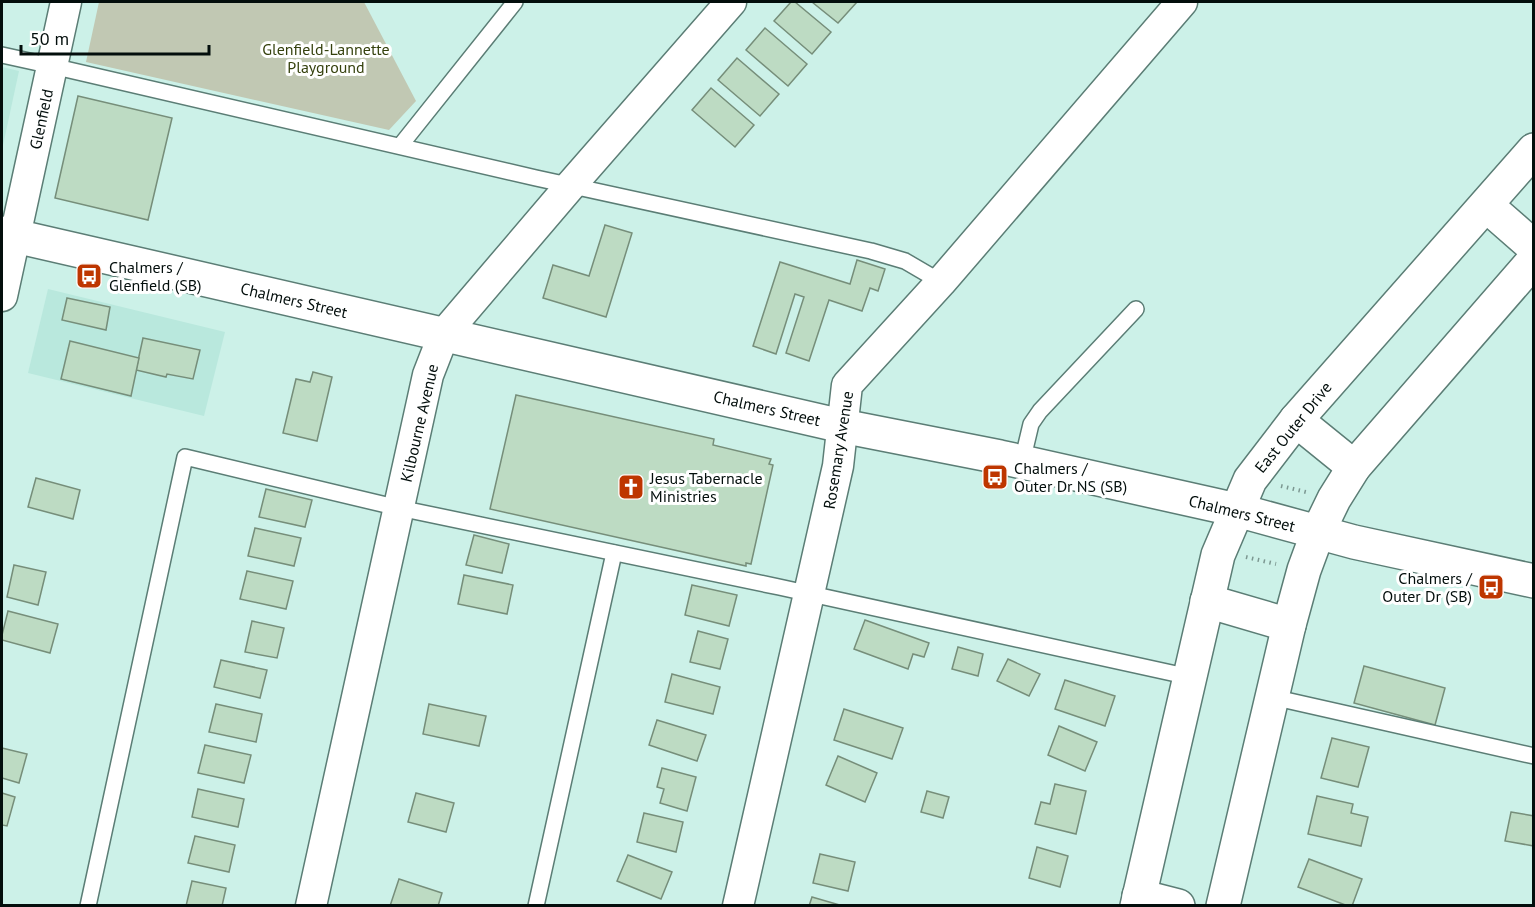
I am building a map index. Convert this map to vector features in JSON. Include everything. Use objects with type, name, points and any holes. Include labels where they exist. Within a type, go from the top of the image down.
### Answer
[{"type":"street","name":"Glenfield","points":[[2,296],[8,235],[52,66],[66,2]]},
{"type":"street","name":"Kilbourne Avenue","points":[[311,906],[428,375],[444,334],[730,2]]},
{"type":"street","name":"Rosemary Avenue","points":[[738,906],[838,466],[847,386],[941,282],[1182,2]]},
{"type":"street","name":"East Outer Drive","points":[[1138,901],[1218,555],[1250,480],[1296,420],[1533,150]]},
{"type":"street","points":[[1486,205],[1533,247]]},
{"type":"street","name":"Chalmers Street","points":[[8,235],[842,426],[1022,462],[1237,510],[1354,542],[1533,581]]},
{"type":"street","points":[[1223,906],[1289,625],[1304,570],[1318,532],[1334,499],[1354,467],[1533,260]]},
{"type":"street","points":[[1296,420],[1354,467]]},
{"type":"street","points":[[1207,601],[1289,625]]},
{"type":"street","points":[[1138,901],[1178,906]]},
{"type":"lane","points":[[400,146],[515,2]]},
{"type":"lane","points":[[2,55],[872,251],[905,261],[941,282]]},
{"type":"lane","points":[[1022,462],[1031,424],[1040,411],[1136,309]]},
{"type":"lane","points":[[88,906],[185,457],[399,508],[1190,677]]},
{"type":"lane","points":[[536,906],[614,553]]},
{"type":"lane","points":[[1272,697],[1533,756]]},
{"type":"path","points":[[1279,486],[1312,493]]},
{"type":"path","points":[[1243,556],[1276,564]]},
{"type":"shaded area","points":[[2,67],[19,71],[2,150]]},
{"type":"shaded area","points":[[48,289],[225,332],[204,416],[28,373]]},
{"type":"green space","name":"Glenfield-Lannette Playground","points":[[99,2],[364,2],[416,101],[389,130],[86,62]]},
{"type":"building","points":[[791,2],[795,2],[831,32],[812,54],[774,21]]},
{"type":"building","points":[[812,2],[857,2],[838,23]]},
{"type":"building","points":[[765,28],[807,64],[788,86],[746,50]]},
{"type":"building","points":[[737,58],[779,94],[760,116],[718,80]]},
{"type":"building","points":[[711,88],[754,125],[735,147],[692,110]]},
{"type":"building","points":[[78,96],[172,118],[148,220],[55,198]]},
{"type":"building","points":[[605,225],[632,233],[606,317],[543,298],[553,265],[589,276]]},
{"type":"building","points":[[857,260],[885,269],[878,291],[870,288],[862,311],[829,300],[809,361],[786,353],[804,297],[795,294],[776,354],[753,346],[780,262],[850,284]]},
{"type":"building","points":[[67,298],[110,307],[106,330],[62,320]]},
{"type":"building","points":[[143,338],[200,350],[193,379],[167,374],[166,377],[136,370]]},
{"type":"building","points":[[70,341],[139,358],[131,396],[61,379]]},
{"type":"building","points":[[313,372],[332,377],[317,441],[283,433],[296,379],[310,382]]},
{"type":"building","name":"Jesus Tabernacle Ministries","points":[[516,395],[714,439],[713,445],[771,459],[769,464],[773,465],[751,564],[746,563],[746,566],[490,509]]},
{"type":"building","points":[[36,478],[80,490],[73,519],[28,507]]},
{"type":"building","points":[[266,489],[312,500],[305,527],[259,517]]},
{"type":"building","points":[[255,528],[301,538],[294,566],[248,556]]},
{"type":"building","points":[[474,535],[509,544],[502,573],[466,565]]},
{"type":"building","points":[[14,565],[46,572],[38,605],[7,597]]},
{"type":"building","points":[[247,571],[293,581],[286,609],[240,599]]},
{"type":"building","points":[[464,575],[513,585],[507,614],[458,604]]},
{"type":"building","points":[[692,585],[737,595],[729,626],[685,615]]},
{"type":"building","points":[[8,611],[58,624],[50,653],[2,640]]},
{"type":"building","points":[[865,620],[929,643],[924,657],[913,654],[908,669],[854,649]]},
{"type":"building","points":[[252,621],[284,628],[277,658],[245,652]]},
{"type":"building","points":[[698,631],[728,639],[720,669],[690,662]]},
{"type":"building","points":[[958,647],[983,654],[978,676],[952,669]]},
{"type":"building","points":[[1008,659],[1040,674],[1029,696],[997,681]]},
{"type":"building","points":[[221,660],[267,670],[260,698],[214,687]]},
{"type":"building","points":[[1364,666],[1445,688],[1435,725],[1354,703]]},
{"type":"building","points":[[672,674],[720,687],[713,714],[665,702]]},
{"type":"building","points":[[1065,680],[1115,696],[1105,726],[1055,709]]},
{"type":"building","points":[[216,704],[262,714],[256,742],[209,732]]},
{"type":"building","points":[[429,704],[486,716],[479,746],[423,734]]},
{"type":"building","points":[[844,709],[903,728],[892,759],[834,740]]},
{"type":"building","points":[[657,720],[706,735],[697,761],[649,745]]},
{"type":"building","points":[[1059,726],[1097,742],[1085,771],[1048,755]]},
{"type":"building","points":[[1332,738],[1369,747],[1358,787],[1321,778]]},
{"type":"building","points":[[205,745],[251,755],[244,783],[198,773]]},
{"type":"building","points":[[2,748],[27,754],[19,783],[2,778]]},
{"type":"building","points":[[838,756],[877,773],[865,802],[826,785]]},
{"type":"building","points":[[662,768],[696,777],[687,811],[660,803],[664,789],[657,787]]},
{"type":"building","points":[[1055,784],[1086,791],[1076,834],[1035,824],[1041,802],[1050,804]]},
{"type":"building","points":[[198,789],[244,799],[238,827],[192,817]]},
{"type":"building","points":[[927,791],[949,797],[943,818],[921,812]]},
{"type":"building","points":[[2,793],[15,797],[7,826],[2,825]]},
{"type":"building","points":[[416,793],[454,803],[446,832],[408,822]]},
{"type":"building","points":[[1317,796],[1353,804],[1351,813],[1368,817],[1361,846],[1308,834]]},
{"type":"building","points":[[1511,812],[1534,816],[1534,846],[1505,841]]},
{"type":"building","points":[[644,813],[683,822],[676,852],[637,842]]},
{"type":"building","points":[[195,836],[235,845],[229,872],[188,863]]},
{"type":"building","points":[[1037,847],[1068,856],[1060,887],[1029,878]]},
{"type":"building","points":[[820,854],[855,862],[848,891],[813,883]]},
{"type":"building","points":[[628,855],[672,872],[661,899],[617,881]]},
{"type":"building","points":[[1309,859],[1362,879],[1352,906],[1298,887]]},
{"type":"building","points":[[399,879],[442,893],[438,906],[390,906]]},
{"type":"building","points":[[192,881],[226,888],[222,906],[186,906]]},
{"type":"building","points":[[812,897],[843,906],[809,906]]},
{"type":"place","name":"Chalmers / Glenfield (SB)","points":[[89,276]]},
{"type":"place","name":"Chalmers / Outer Dr NS (SB)","points":[[995,477]]},
{"type":"place","name":"Jesus Tabernacle Ministries","points":[[631,487]]},
{"type":"place","name":"Chalmers / Outer Dr (SB)","points":[[1491,587]]}]
